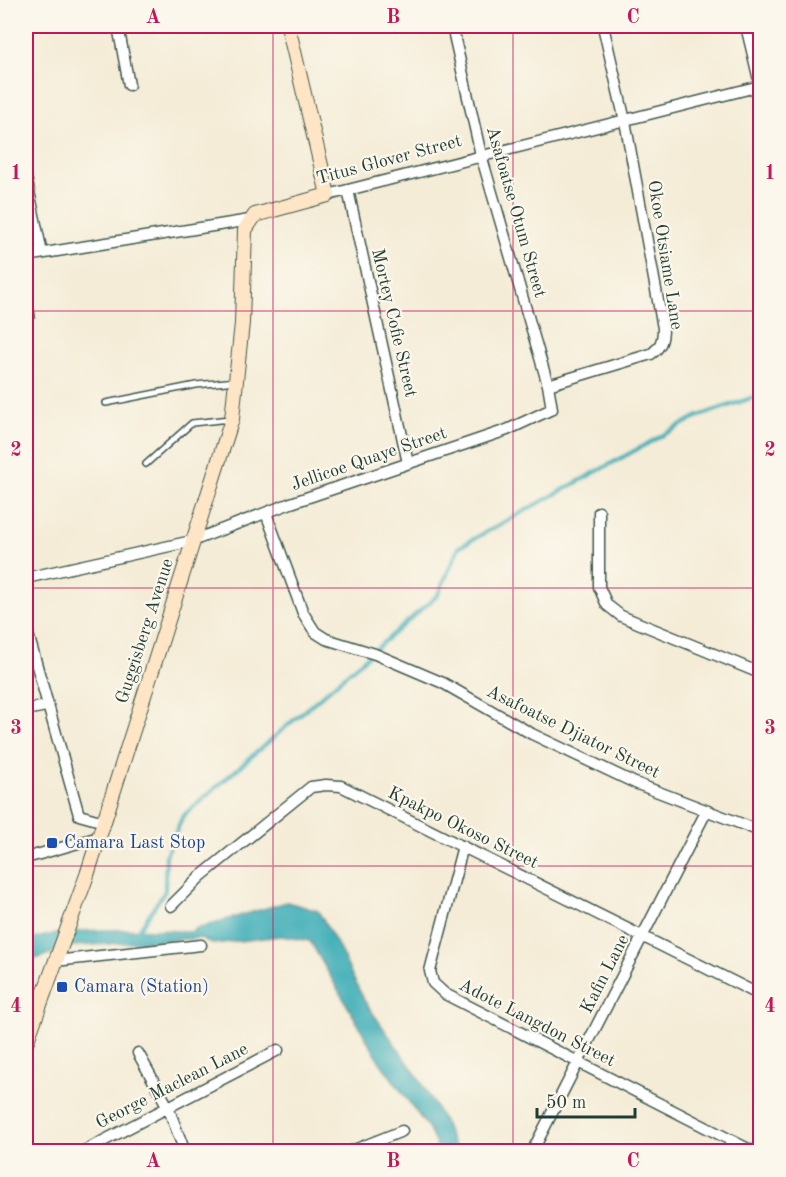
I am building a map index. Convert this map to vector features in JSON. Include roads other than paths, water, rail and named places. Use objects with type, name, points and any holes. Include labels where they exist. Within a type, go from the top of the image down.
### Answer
[{"type":"main road","points":[[288,26],[328,195]]},
{"type":"main road","name":"Titus Glover Street","points":[[250,220],[255,215],[328,195]]},
{"type":"main road","name":"Guggisberg Avenue","points":[[26,1043],[104,822],[232,419],[238,381],[244,239],[250,220]]},
{"type":"street","points":[[118,26],[129,85]]},
{"type":"street","name":"Asafoatse Otum Street","points":[[452,26],[481,155],[553,406]]},
{"type":"street","name":"Okoe Otsiame Lane","points":[[548,385],[651,354],[658,350],[663,339],[663,328],[625,122],[603,26]]},
{"type":"street","points":[[746,26],[760,85]]},
{"type":"street","name":"Titus Glover Street","points":[[328,195],[481,155],[625,122],[760,85]]},
{"type":"street","points":[[26,177],[42,252]]},
{"type":"street","name":"Mortey Cofie Street","points":[[348,190],[408,463]]},
{"type":"street","name":"Titus Glover Street","points":[[26,256],[250,220]]},
{"type":"street","name":"Jellicoe Quaye Street","points":[[26,578],[192,541],[266,513],[507,430],[550,412],[553,406]]},
{"type":"street","points":[[599,512],[599,587],[607,605],[621,616],[760,673]]},
{"type":"street","name":"Asafoatse Djiator Street","points":[[266,513],[303,613],[315,632],[443,683],[569,752],[706,812],[760,831]]},
{"type":"street","points":[[26,627],[46,705],[79,815],[104,822]]},
{"type":"street","points":[[26,710],[46,705]]},
{"type":"street","name":"Kpakpo Okoso Street","points":[[171,906],[201,876],[311,787],[341,786],[642,938],[760,994]]},
{"type":"street","name":"Kafin Lane","points":[[532,1152],[706,812]]},
{"type":"street","points":[[26,858],[99,837]]},
{"type":"street","name":"Adote Langdon Street","points":[[463,846],[430,971],[433,983],[445,994],[754,1152]]},
{"type":"street","points":[[57,956],[201,945]]},
{"type":"street","name":"George Maclean Lane","points":[[82,1152],[278,1050]]},
{"type":"street","points":[[138,1053],[168,1107],[185,1152]]},
{"type":"street","points":[[349,1152],[402,1131]]},
{"type":"lane","points":[[26,287],[32,316]]},
{"type":"lane","points":[[106,404],[196,385],[238,381]]},
{"type":"lane","points":[[146,464],[182,429],[192,423],[232,419]]},
{"type":"lane","points":[[26,1008],[41,1001]]},
{"type":"water","points":[[287,902],[318,911],[365,1002],[418,1077],[443,1120],[456,1151],[439,1151],[428,1128],[380,1062],[310,941],[281,936],[213,944],[201,938],[73,946],[26,962],[26,942],[41,937],[60,933],[107,930],[193,932],[194,929]]},
{"type":"waterway","points":[[138,931],[165,891],[166,855],[183,816],[438,595],[459,547],[696,417],[760,395]]},
{"type":"place","name":"Camara Last Stop","points":[[52,843]]},
{"type":"place","name":"Camara (Station)","points":[[62,987]]}]
